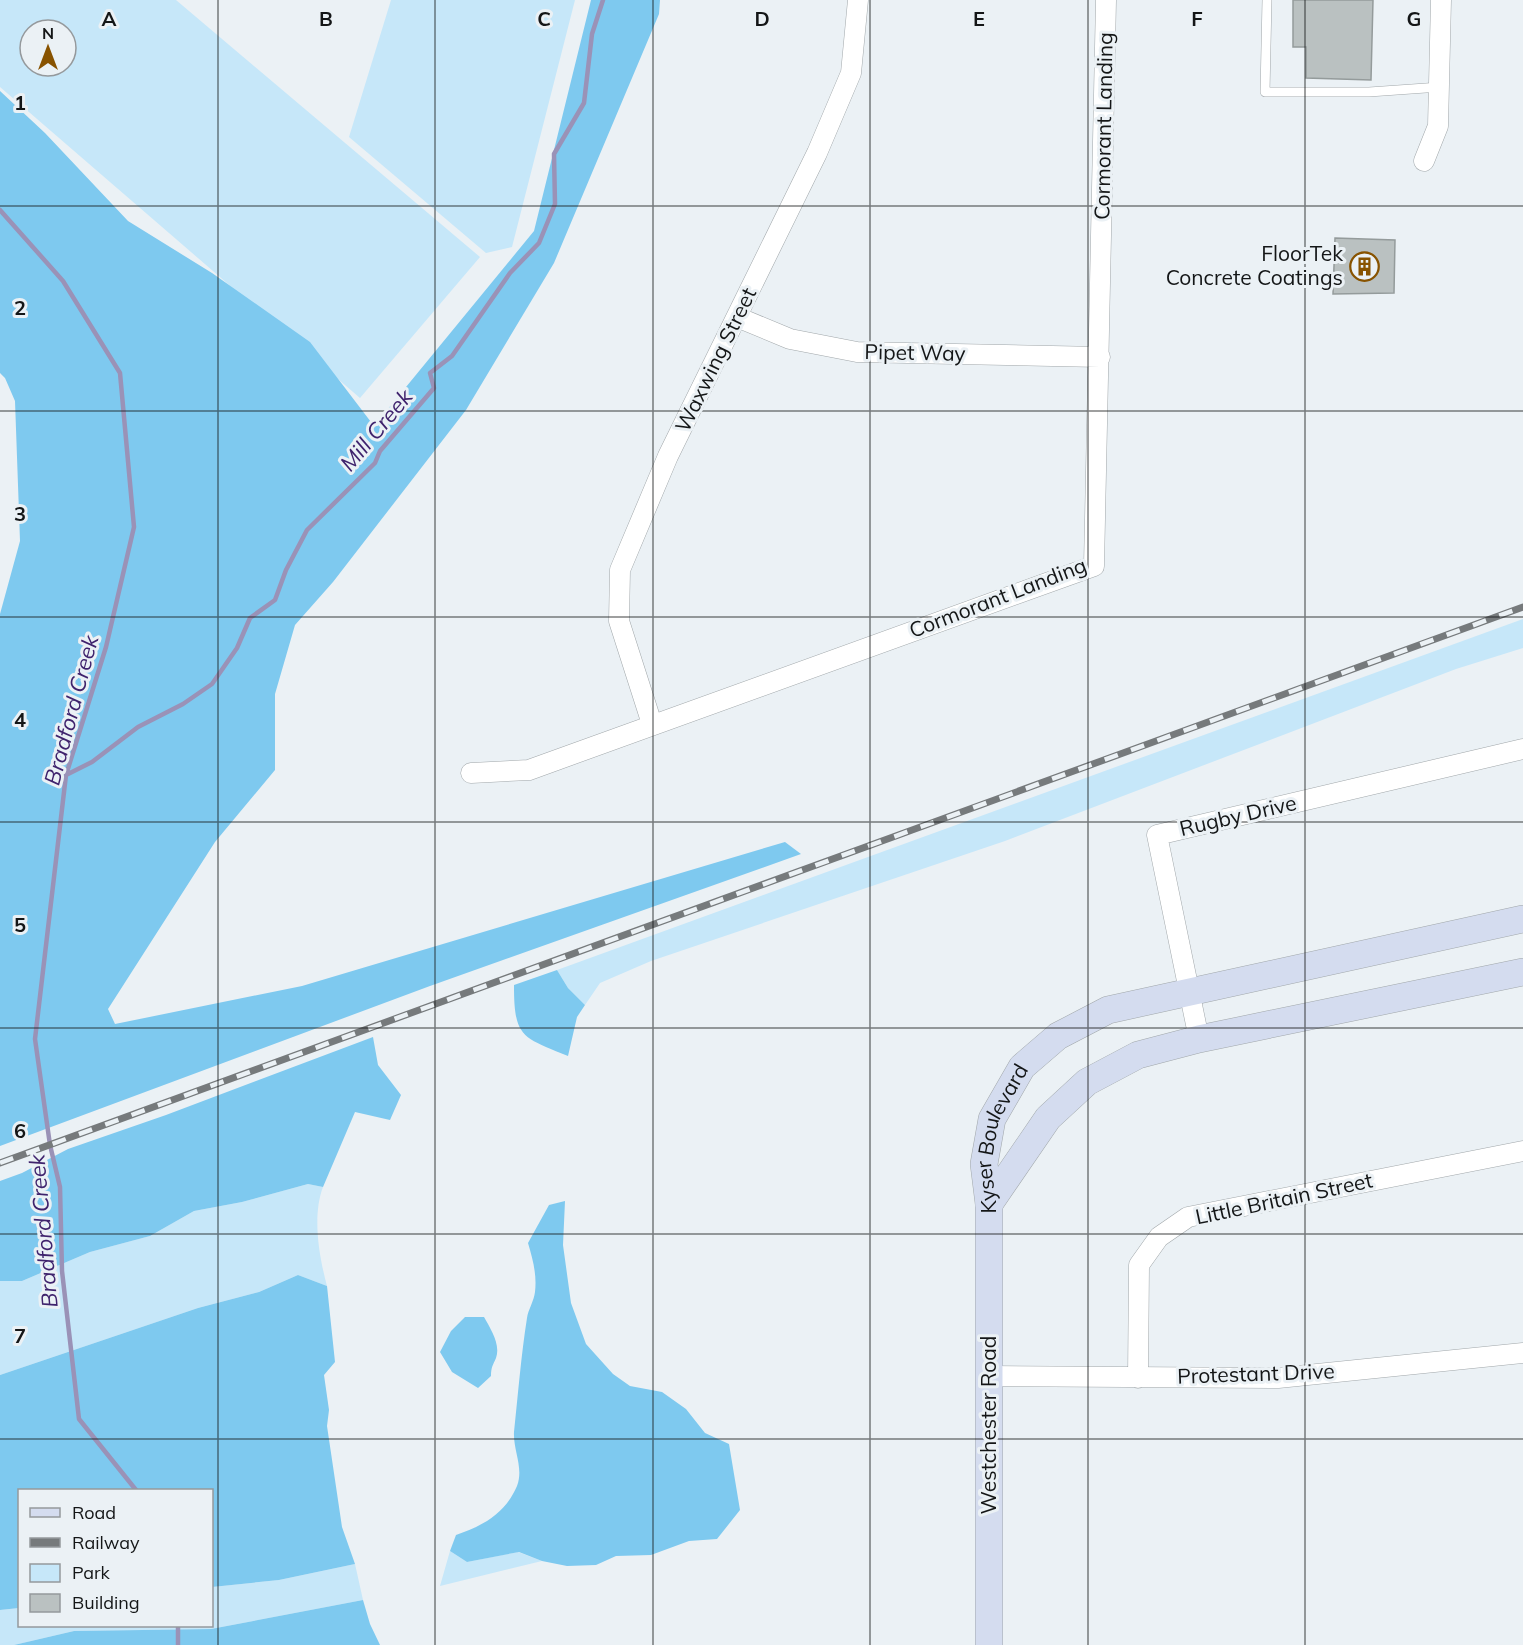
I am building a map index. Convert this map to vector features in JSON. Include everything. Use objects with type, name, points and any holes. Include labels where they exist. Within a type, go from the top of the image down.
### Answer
[{"type":"street","name":"Waxwing Street","points":[[652,724],[619,621],[620,570],[668,456],[817,153],[851,73],[858,0]]},
{"type":"street","name":"Cormorant Landing","points":[[471,773],[529,770],[1094,566],[1106,0]]},
{"type":"street","points":[[1424,161],[1438,126],[1441,0]]},
{"type":"street","name":"Pipet Way","points":[[737,317],[790,339],[857,352],[1100,357]]},
{"type":"street","name":"Rugby Drive","points":[[1199,1039],[1157,835],[1523,749]]},
{"type":"street","name":"Kyser Boulevard","points":[[989,1204],[984,1164],[992,1119],[1022,1067],[1058,1036],[1108,1010],[1523,919]]},
{"type":"street","name":"Kyser Boulevard","points":[[989,1204],[1048,1118],[1086,1082],[1138,1055],[1199,1039],[1523,972]]},
{"type":"street","name":"Little Britain Street","points":[[1138,1378],[1139,1265],[1159,1237],[1188,1217],[1523,1150]]},
{"type":"street","name":"Westchester Road","points":[[989,1204],[989,1645]]},
{"type":"street","name":"Protestant Drive","points":[[989,1376],[1278,1378],[1523,1353]]},
{"type":"lane","points":[[1268,0],[1265,92],[1368,92],[1440,87]]},
{"type":"green space","points":[[0,0],[176,0],[480,257],[360,398],[0,87]]},
{"type":"green space","points":[[391,0],[575,0],[512,247],[486,253],[349,137]]},
{"type":"green space","points":[[1523,619],[1523,648],[1456,669],[1005,841],[651,961],[600,983],[585,1005],[568,988],[557,970]]},
{"type":"green space","points":[[308,1184],[323,1187],[317,1223],[321,1262],[327,1286],[298,1275],[259,1292],[198,1308],[0,1375],[0,1281],[22,1281],[90,1252],[150,1236],[194,1211],[242,1202]]},
{"type":"green space","points":[[450,1551],[467,1562],[518,1552],[542,1561],[440,1586]]},
{"type":"green space","points":[[355,1564],[363,1600],[211,1629],[74,1631],[14,1645],[0,1645],[0,1610],[18,1608],[18,1627],[213,1627],[213,1587],[279,1580]]},
{"type":"shaded area","points":[[591,0],[660,0],[659,14],[554,263],[466,410],[333,582],[295,625],[275,694],[275,770],[215,842],[108,1009],[115,1024],[302,986],[785,842],[801,854],[430,986],[0,1146],[0,614],[20,541],[15,401],[5,378],[0,373],[0,91],[45,133],[128,221],[212,273],[310,342],[374,426],[534,231]]},
{"type":"shaded area","points":[[557,970],[568,988],[585,1005],[577,1017],[568,1056],[540,1044],[524,1033],[519,1026],[514,1002],[514,985]]},
{"type":"shaded area","points":[[373,1037],[378,1065],[401,1095],[390,1120],[355,1112],[323,1187],[308,1184],[242,1202],[194,1211],[150,1236],[90,1252],[22,1281],[0,1281],[0,1181],[22,1173],[68,1149],[166,1115]]},
{"type":"shaded area","points":[[565,1201],[563,1245],[571,1303],[586,1344],[613,1374],[630,1386],[662,1392],[686,1409],[705,1433],[729,1444],[740,1510],[717,1539],[689,1541],[651,1555],[616,1556],[596,1565],[567,1566],[542,1561],[519,1552],[467,1562],[450,1551],[456,1535],[492,1518],[512,1496],[519,1479],[514,1432],[525,1332],[535,1286],[534,1268],[528,1243],[549,1205]]},
{"type":"shaded area","points":[[298,1275],[327,1286],[335,1362],[324,1375],[329,1410],[327,1426],[342,1527],[355,1564],[279,1580],[213,1587],[213,1489],[18,1489],[18,1608],[0,1610],[0,1375],[198,1308],[259,1292]]},
{"type":"shaded area","points":[[465,1317],[484,1317],[497,1347],[491,1376],[478,1388],[452,1372],[440,1352],[451,1331]]},
{"type":"shaded area","points":[[363,1600],[370,1624],[380,1645],[14,1645],[74,1631],[211,1629]]},
{"type":"building","points":[[1293,0],[1373,0],[1371,80],[1306,78],[1306,47],[1293,47]]},
{"type":"building","name":"FloorTek Concrete Coatings","points":[[1335,238],[1395,240],[1394,293],[1333,294]]},
{"type":"waterway","name":"Mill Creek","points":[[66,775],[92,762],[138,727],[183,704],[212,684],[237,648],[250,618],[275,600],[286,570],[307,530],[375,463],[380,451],[434,388],[430,373],[452,356],[510,273],[539,243],[555,204],[554,154],[584,103],[592,34],[603,0]]},
{"type":"waterway","name":"Bradford Creek","points":[[0,210],[63,281],[120,373],[134,527],[106,647],[66,775],[35,1039],[50,1145],[60,1187],[62,1271],[79,1419],[135,1489]]},
{"type":"waterway","name":"Bradford Creek","points":[[178,1627],[178,1645]]},
{"type":"railway","points":[[0,1163],[1523,607]]},
{"type":"place","name":"FloorTek Concrete Coatings","points":[[1364,266]]}]
